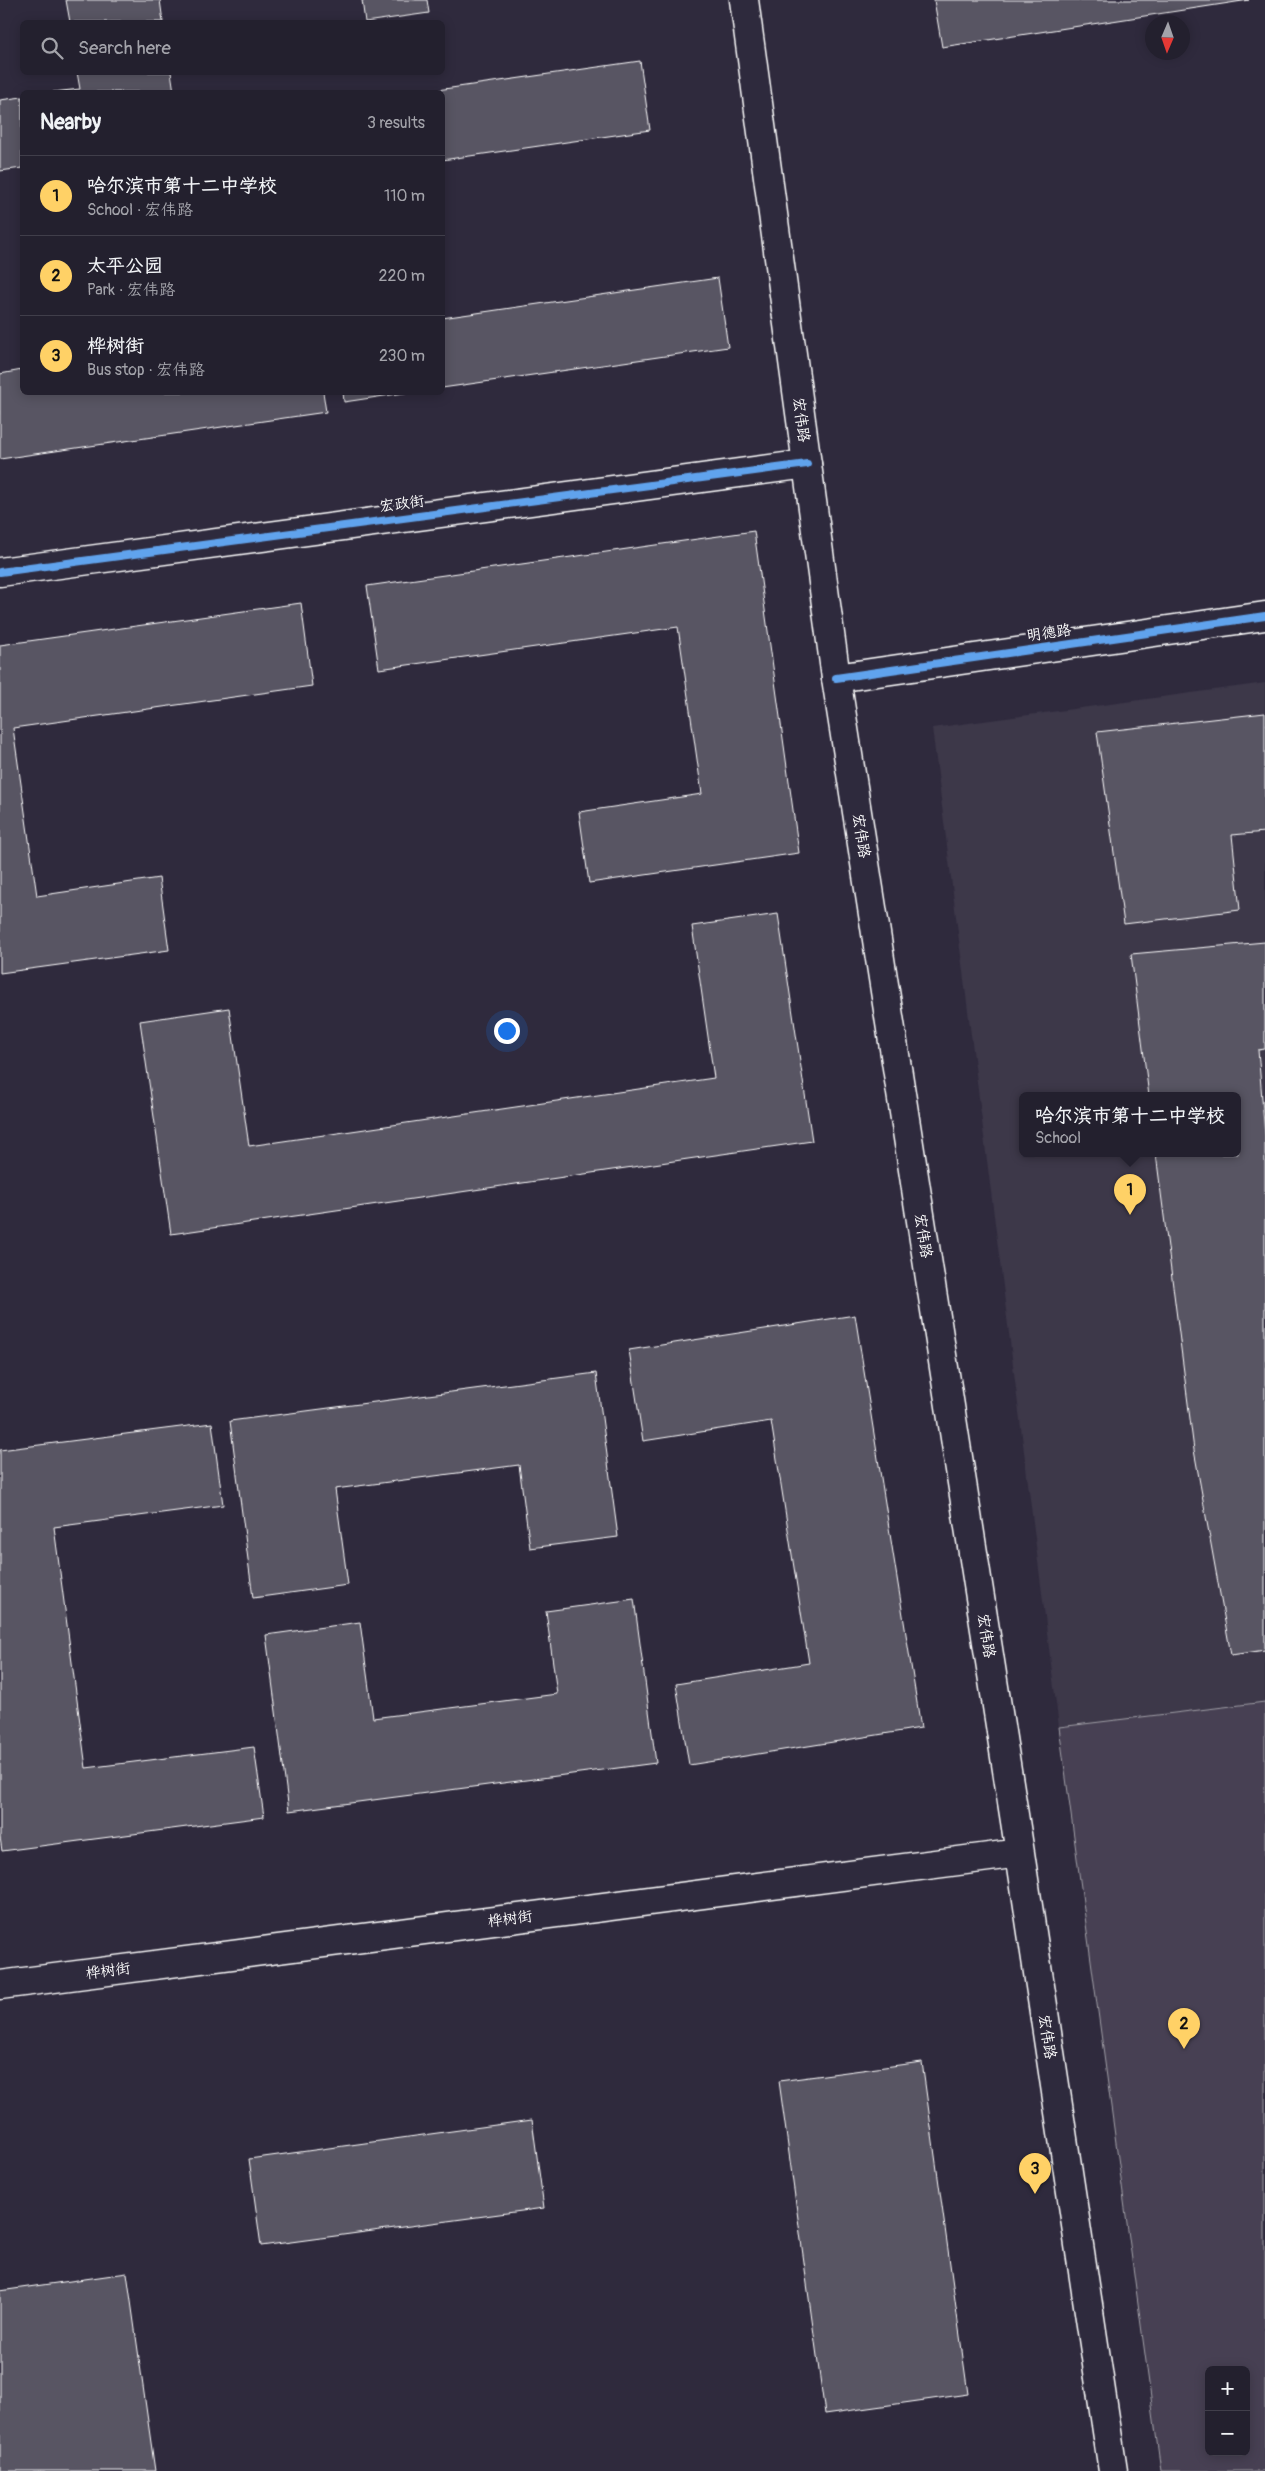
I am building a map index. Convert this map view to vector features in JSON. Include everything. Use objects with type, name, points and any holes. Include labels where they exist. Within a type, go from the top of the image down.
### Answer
[{"type":"main road","name":"宏伟路","points":[[744,0],[836,678],[1020,1853],[1113,2471]]},
{"type":"main road","name":"宏政街","points":[[0,572],[807,464]]},
{"type":"main road","name":"明德路","points":[[836,678],[1265,616]]},
{"type":"main road","name":"桦树街","points":[[0,1984],[1020,1853]]},
{"type":"shaded area","points":[[1265,683],[1265,1702],[1059,1727],[932,728]]},
{"type":"shaded area","points":[[1265,1702],[1265,2471],[1161,2471],[1059,1727]]},
{"type":"building","points":[[66,0],[160,0],[163,20],[70,20]]},
{"type":"building","points":[[362,0],[427,0],[429,13],[379,20],[365,20]]},
{"type":"building","points":[[934,0],[1249,0],[1145,15],[942,47]]},
{"type":"building","points":[[640,61],[650,130],[445,160],[445,90],[437,90]]},
{"type":"building","points":[[78,75],[171,75],[174,90],[71,90],[80,89]]},
{"type":"building","points":[[20,97],[20,168],[0,171],[0,100]]},
{"type":"building","points":[[718,278],[728,347],[445,388],[445,318]]},
{"type":"building","points":[[20,370],[20,395],[323,395],[326,412],[0,459],[0,374]]},
{"type":"building","points":[[343,395],[391,395],[344,402]]},
{"type":"building","points":[[754,531],[799,853],[589,883],[579,812],[702,794],[678,627],[379,669],[367,586]]},
{"type":"building","points":[[301,603],[312,686],[13,728],[37,896],[159,878],[169,950],[0,973],[0,645]]},
{"type":"building","points":[[1265,713],[1265,832],[1232,835],[1240,910],[1124,924],[1097,732]]},
{"type":"building","points":[[778,914],[812,1141],[171,1234],[140,1021],[229,1008],[249,1146],[714,1078],[692,926]]},
{"type":"building","points":[[1265,942],[1265,1049],[1258,1050],[1265,1136],[1265,1650],[1231,1655],[1194,1450],[1156,1157],[1241,1157],[1241,1092],[1148,1092],[1131,954]]},
{"type":"building","points":[[855,1315],[921,1728],[689,1765],[676,1684],[809,1663],[771,1421],[643,1441],[629,1350]]},
{"type":"building","points":[[596,1373],[618,1537],[530,1548],[519,1465],[335,1489],[348,1585],[253,1598],[230,1421]]},
{"type":"building","points":[[212,1423],[223,1505],[54,1527],[86,1768],[254,1747],[264,1817],[2,1851],[0,1837],[0,1450]]},
{"type":"building","points":[[634,1599],[656,1763],[289,1811],[266,1635],[360,1622],[373,1718],[557,1694],[546,1611]]},
{"type":"building","points":[[922,2062],[968,2394],[825,2414],[779,2081]]},
{"type":"building","points":[[532,2120],[544,2208],[261,2246],[249,2159]]},
{"type":"building","points":[[127,2273],[155,2471],[0,2471],[0,2291]]},
{"type":"cycle path","points":[[0,572],[807,464]]},
{"type":"cycle path","points":[[836,678],[1265,616]]},
{"type":"place","name":"哈尔滨市第十二中学校","points":[[1130,1215]]},
{"type":"place","name":"太平公园","points":[[1184,2049]]},
{"type":"place","name":"桦树街","points":[[1035,2194]]}]
